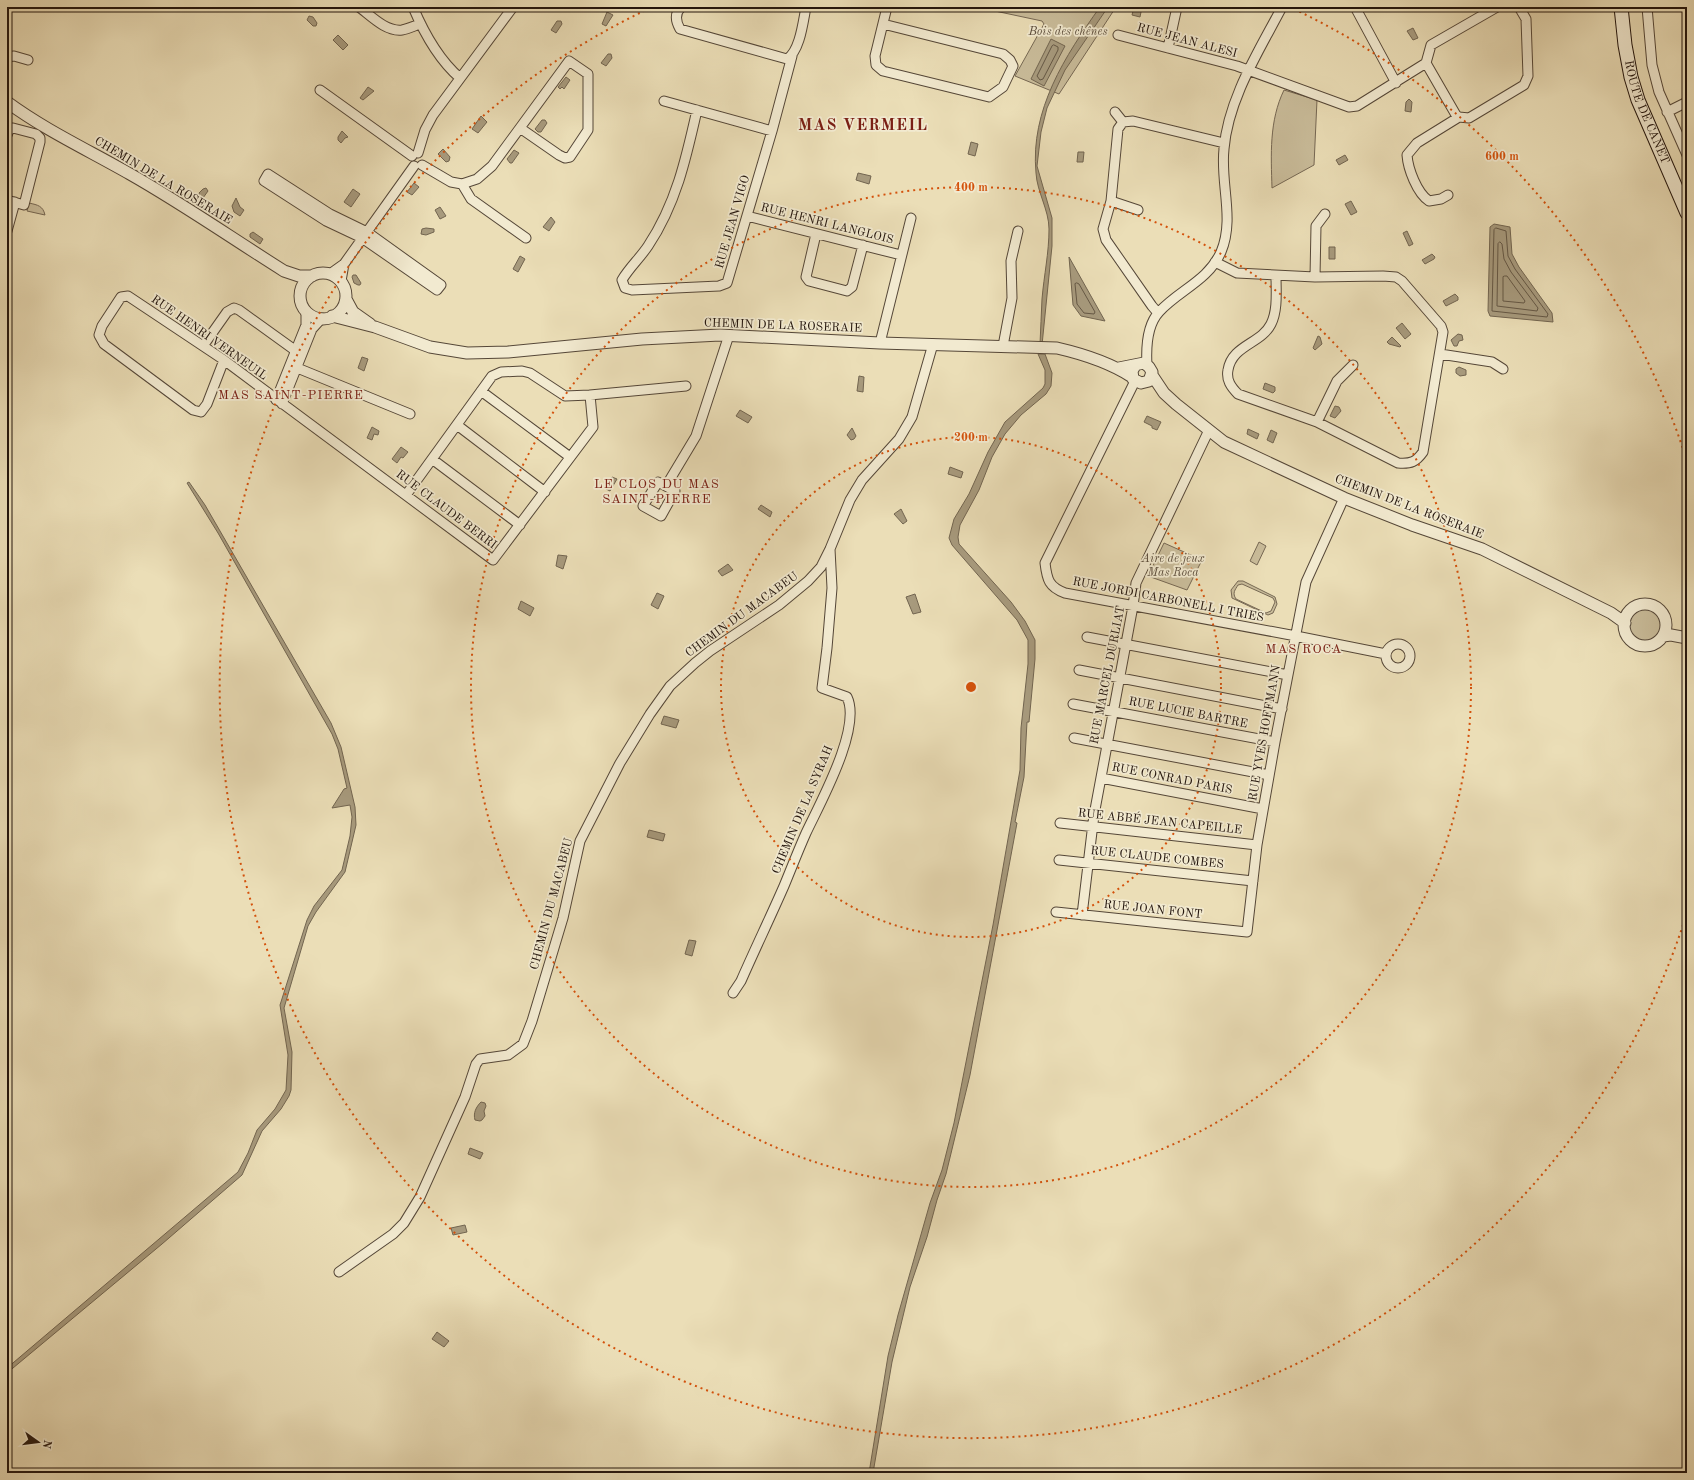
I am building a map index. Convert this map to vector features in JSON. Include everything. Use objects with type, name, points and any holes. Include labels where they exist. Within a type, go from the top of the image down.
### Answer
[{"type":"main road","name":"ROUTE DE CANET","points":[[1621,7],[1625,45],[1636,94],[1687,213]]},
{"type":"main road","name":"ROUTE DE CANET","points":[[1627,7],[1630,44],[1643,97],[1687,195]]},
{"type":"street","points":[[359,7],[385,26],[394,30],[403,30],[420,24]]},
{"type":"street","points":[[413,7],[420,24],[438,54],[460,78]]},
{"type":"street","points":[[681,7],[676,16],[677,24],[680,29],[787,59],[792,56]]},
{"type":"street","name":"RUE JEAN VIGO","points":[[697,110],[682,174],[671,205],[648,247],[626,272],[622,280],[623,286],[632,290],[719,286],[727,283],[772,131],[792,56],[796,50],[806,7]]},
{"type":"street","points":[[883,24],[1004,54],[1013,66],[1003,87],[990,97],[883,71],[876,65],[875,56],[887,7]]},
{"type":"street","points":[[1168,48],[1177,7]]},
{"type":"street","points":[[1141,373],[1148,338],[1158,313],[1208,273],[1221,250],[1228,224],[1223,151],[1231,112],[1249,71],[1282,7]]},
{"type":"street","points":[[1355,7],[1396,83]]},
{"type":"street","points":[[1459,117],[1456,115],[1426,63],[1431,45],[1497,7]]},
{"type":"street","points":[[1448,195],[1441,199],[1429,201],[1423,197],[1408,166],[1407,155],[1417,143],[1459,117],[1469,118],[1524,85],[1528,76],[1526,19],[1519,7]]},
{"type":"street","points":[[1647,7],[1652,65],[1659,92],[1687,155]]},
{"type":"street","points":[[415,155],[432,115],[508,9]]},
{"type":"street","name":"RUE JEAN ALESI","points":[[1118,35],[1237,66],[1349,107],[1357,106],[1426,63]]},
{"type":"street","points":[[7,57],[14,56],[28,60]]},
{"type":"street","points":[[418,165],[451,182],[462,184],[478,178],[492,166],[569,61],[588,74],[588,130],[570,157],[565,158],[559,155],[520,128]]},
{"type":"street","points":[[320,90],[415,155],[423,156],[424,162],[418,165],[364,235],[344,264],[330,274]]},
{"type":"street","name":"CHEMIN DE LA ROSERAIE","points":[[7,102],[48,130],[137,178],[284,271],[299,276],[312,276]]},
{"type":"street","points":[[664,102],[772,131]]},
{"type":"street","points":[[1667,112],[1687,102]]},
{"type":"street","points":[[1115,112],[1122,122]]},
{"type":"street","points":[[1122,122],[1133,121],[1224,143]]},
{"type":"street","points":[[1122,122],[1118,129],[1111,201],[1103,229],[1106,240],[1158,313]]},
{"type":"street","points":[[7,135],[10,128],[13,128],[36,134],[40,138],[39,147],[15,203],[7,231]]},
{"type":"street","points":[[364,235],[330,214],[268,174],[264,181],[326,221],[364,235],[437,290],[441,285],[364,235]]},
{"type":"street","points":[[462,184],[471,199],[526,238]]},
{"type":"street","points":[[1111,201],[1138,210]]},
{"type":"street","points":[[1315,277],[1316,226],[1325,214]]},
{"type":"street","name":"RUE HENRI LANGLOIS","points":[[747,216],[901,255]]},
{"type":"street","points":[[880,343],[911,218]]},
{"type":"street","points":[[1003,346],[1012,298],[1011,261],[1018,231]]},
{"type":"street","points":[[816,234],[806,277],[809,281],[847,291],[852,287],[862,245]]},
{"type":"street","points":[[1215,262],[1237,273],[1315,277],[1396,277],[1402,281],[1441,326],[1443,332],[1423,452],[1417,460],[1409,464],[1398,463],[1317,422],[1238,394],[1232,387],[1227,377],[1231,359],[1238,351],[1266,332],[1271,324],[1275,312],[1276,276]]},
{"type":"street","points":[[340,281],[344,264]]},
{"type":"street","name":"CHEMIN DE LA ROSERAIE","points":[[284,271],[300,294]]},
{"type":"street","points":[[279,402],[312,329],[327,317],[339,312],[346,299],[346,292],[340,281],[330,274],[323,273],[312,276],[305,281],[300,294],[306,311],[306,325],[296,351],[294,366]]},
{"type":"street","name":"RUE HENRI VERNEUIL","points":[[224,360],[207,404],[201,412],[193,410],[104,344],[99,335],[102,326],[121,297],[128,296],[224,360],[279,402]]},
{"type":"street","name":"CHEMIN DE LA ROSERAIE","points":[[346,299],[354,312],[374,327]]},
{"type":"street","points":[[203,346],[227,312],[234,308],[239,310],[296,351]]},
{"type":"street","points":[[306,311],[311,315],[327,317]]},
{"type":"street","name":"CHEMIN DE LA ROSERAIE","points":[[327,317],[374,327],[430,347],[467,353],[508,352],[642,339],[729,335],[880,343],[1057,348],[1082,353],[1119,368],[1141,373],[1224,442],[1344,498],[1412,525],[1482,549],[1611,612],[1624,623]]},
{"type":"street","points":[[666,486],[696,436],[729,335]]},
{"type":"street","name":"CHEMIN DU MACABEU","points":[[339,1272],[393,1234],[404,1224],[420,1197],[465,1097],[476,1064],[480,1059],[508,1055],[523,1044],[532,1021],[562,918],[580,841],[620,763],[654,708],[670,686],[710,651],[779,605],[808,581],[820,567],[830,549],[850,500],[862,480],[899,439],[912,417],[933,344]]},
{"type":"street","points":[[1440,354],[1492,362],[1503,369]]},
{"type":"street","points":[[1317,422],[1337,381],[1352,365]]},
{"type":"street","points":[[294,366],[410,414]]},
{"type":"street","points":[[406,496],[492,376],[501,372],[522,371],[530,374],[565,396],[686,386]]},
{"type":"street","name":"RUE JORDI CARBONELL I TRIES","points":[[1141,373],[1045,564],[1046,577],[1054,588],[1065,593],[1386,654]]},
{"type":"street","points":[[481,392],[570,457]]},
{"type":"street","name":"RUE CLAUDE BERRI","points":[[279,402],[493,560],[593,427],[590,395]]},
{"type":"street","points":[[457,425],[545,492]]},
{"type":"street","name":"RUE MARCEL DURLIAT","points":[[1082,915],[1092,827],[1136,583],[1209,430]]},
{"type":"street","points":[[432,459],[520,525]]},
{"type":"street","name":"RUE YVES HOFFMANN","points":[[1247,932],[1257,845],[1263,809],[1306,582],[1344,498]]},
{"type":"street","name":"CHEMIN DE LA SYRAH","points":[[733,993],[741,981],[806,833],[824,798],[836,770],[844,747],[851,715],[850,701],[847,697],[822,688],[832,588],[830,549]]},
{"type":"street","points":[[1687,631],[1671,627],[1666,623],[1660,611],[1653,606],[1641,605],[1630,611],[1624,623],[1626,635],[1630,640],[1639,645],[1647,646],[1654,644],[1663,636],[1671,635],[1687,638]]},
{"type":"street","name":"CHEMIN DE LA ROSERAIE","points":[[1611,612],[1630,611]]},
{"type":"street","points":[[1663,636],[1666,623]]},
{"type":"street","points":[[1087,637],[1288,676]]},
{"type":"street","points":[[1079,670],[1282,709]]},
{"type":"street","name":"RUE LUCIE BARTRE","points":[[1073,704],[1275,742]]},
{"type":"street","points":[[1074,738],[1269,775]]},
{"type":"street","name":"RUE CONRAD PARIS","points":[[1101,778],[1263,809]]},
{"type":"street","name":"RUE ABBÉ JEAN CAPEILLE","points":[[1060,823],[1257,845]]},
{"type":"street","name":"RUE CLAUDE COMBES","points":[[1059,860],[1253,881]]},
{"type":"street","name":"RUE JOAN FONT","points":[[1056,912],[1247,932]]},
{"type":"green space","name":"Bois des chênes","points":[[976,7],[1116,7],[1059,94],[1015,76],[1044,24],[1042,21]]},
{"type":"green space","points":[[1284,90],[1317,100],[1314,165],[1272,188],[1271,151],[1273,126],[1279,102]]},
{"type":"green space","points":[[29,203],[40,206],[45,215],[27,211]]},
{"type":"green space","points":[[1259,542],[1266,546],[1257,565],[1250,561]]},
{"type":"green space","name":"Aire de jeux Mas Roca","points":[[1164,543],[1202,560],[1187,590],[1148,576]]},
{"type":"green space","points":[[1238,581],[1243,581],[1275,597],[1277,604],[1273,613],[1268,615],[1232,598],[1231,590]],"holes":[[[1242,584],[1273,598],[1275,602],[1271,611],[1266,613],[1236,599],[1234,593],[1238,585]]]},
{"type":"green space","points":[[1645,604],[1660,610],[1666,625],[1660,640],[1645,646],[1630,640],[1624,625],[1630,610]]},
{"type":"water","points":[[1100,7],[1108,7],[1065,70],[1047,108],[1041,132],[1037,166],[1052,218],[1052,246],[1042,345],[1040,344],[1042,299],[1049,229],[1047,215],[1038,187],[1036,173],[1036,150],[1039,127],[1044,106],[1063,64]]},
{"type":"water","points":[[1134,7],[1142,7],[1140,17],[1132,15]]},
{"type":"water","points":[[607,12],[613,15],[606,26],[602,24]]},
{"type":"water","points":[[309,16],[313,17],[317,23],[316,26],[313,26],[307,20]]},
{"type":"water","points":[[557,21],[561,21],[562,24],[556,33],[551,30]]},
{"type":"water","points":[[1413,28],[1418,38],[1413,40],[1407,31]]},
{"type":"water","points":[[338,35],[348,45],[343,50],[333,40]]},
{"type":"water","points":[[1051,39],[1065,46],[1044,86],[1031,79]]},
{"type":"water","points":[[608,54],[611,54],[612,58],[606,66],[601,63]]},
{"type":"water","points":[[566,77],[570,80],[564,89],[562,87],[560,89],[558,87]]},
{"type":"water","points":[[368,87],[374,91],[363,100],[360,98]]},
{"type":"water","points":[[1409,99],[1412,102],[1411,112],[1405,111],[1406,102]]},
{"type":"water","points":[[481,116],[487,122],[478,133],[472,129]]},
{"type":"water","points":[[542,120],[545,120],[547,123],[541,132],[538,132],[535,129]]},
{"type":"water","points":[[342,131],[348,137],[341,143],[338,140],[338,137]]},
{"type":"water","points":[[971,142],[978,144],[975,156],[968,154]]},
{"type":"water","points":[[443,149],[450,157],[449,161],[446,162],[438,154]]},
{"type":"water","points":[[514,150],[519,153],[512,163],[510,163],[507,159]]},
{"type":"water","points":[[1078,152],[1084,152],[1083,162],[1077,162]]},
{"type":"water","points":[[1345,155],[1348,160],[1339,165],[1336,160]]},
{"type":"water","points":[[858,173],[871,176],[869,184],[856,180]]},
{"type":"water","points":[[414,183],[419,187],[412,195],[407,192]]},
{"type":"water","points":[[206,188],[208,191],[203,198],[200,199],[199,193]]},
{"type":"water","points":[[353,189],[360,194],[351,207],[344,202]]},
{"type":"water","points":[[236,198],[240,207],[244,210],[240,216],[234,212],[232,206]]},
{"type":"water","points":[[1351,201],[1357,212],[1351,215],[1345,204]]},
{"type":"water","points":[[440,207],[446,216],[440,219],[435,210]]},
{"type":"water","points":[[551,217],[555,222],[549,231],[543,227]]},
{"type":"water","points":[[1494,224],[1510,227],[1512,254],[1519,267],[1552,313],[1553,322],[1490,316],[1488,311],[1490,227]]},
{"type":"water","points":[[422,229],[434,229],[434,232],[426,235],[421,234]]},
{"type":"water","points":[[1407,231],[1413,244],[1409,246],[1403,233]]},
{"type":"water","points":[[253,232],[263,239],[260,244],[250,237],[250,234]]},
{"type":"water","points":[[1329,247],[1335,247],[1335,259],[1329,259]]},
{"type":"water","points":[[1432,254],[1435,257],[1434,259],[1425,264],[1422,260]]},
{"type":"water","points":[[520,256],[525,259],[518,272],[513,269]]},
{"type":"water","points":[[1069,257],[1105,321],[1081,316],[1073,305]]},
{"type":"water","points":[[353,275],[356,275],[361,283],[360,285],[354,283],[352,277]]},
{"type":"water","points":[[1455,294],[1458,297],[1458,300],[1446,306],[1443,301]]},
{"type":"water","points":[[1402,323],[1411,334],[1405,339],[1396,328]]},
{"type":"water","points":[[1458,334],[1462,335],[1463,340],[1459,341],[1457,346],[1454,346],[1451,340]]},
{"type":"water","points":[[1318,336],[1320,337],[1322,344],[1315,350],[1313,348]]},
{"type":"water","points":[[1392,337],[1401,346],[1400,347],[1387,342]]},
{"type":"water","points":[[1038,354],[1045,354],[1052,373],[1051,386],[1046,394],[1021,415],[1005,434],[992,457],[979,490],[960,525],[958,537],[959,544],[1011,602],[1025,621],[1035,640],[1035,659],[1029,722],[1027,722],[1024,777],[1015,822],[1017,823],[970,1075],[946,1174],[910,1287],[892,1362],[873,1473],[869,1473],[888,1356],[898,1315],[930,1203],[942,1170],[954,1123],[993,925],[1020,770],[1021,728],[1028,664],[1028,640],[1017,620],[952,545],[949,538],[954,519],[969,494],[988,452],[1005,422],[1043,388],[1045,384],[1045,370]]},
{"type":"water","points":[[362,357],[368,359],[364,371],[358,368]]},
{"type":"water","points":[[1459,367],[1466,370],[1466,375],[1460,376],[1456,373],[1456,369]]},
{"type":"water","points":[[859,376],[864,377],[863,392],[857,391]]},
{"type":"water","points":[[1265,383],[1275,387],[1275,391],[1273,393],[1263,389]]},
{"type":"water","points":[[1335,406],[1339,407],[1341,411],[1335,418],[1330,416]]},
{"type":"water","points":[[740,410],[752,417],[748,423],[736,416]]},
{"type":"water","points":[[1147,416],[1161,422],[1157,430],[1144,422]]},
{"type":"water","points":[[372,427],[379,431],[378,435],[374,434],[372,440],[367,438]]},
{"type":"water","points":[[852,428],[856,436],[851,440],[847,435]]},
{"type":"water","points":[[1248,429],[1259,434],[1257,439],[1247,434]]},
{"type":"water","points":[[1271,430],[1277,433],[1273,443],[1267,440]]},
{"type":"water","points":[[401,447],[408,452],[403,458],[401,457],[397,463],[392,459]]},
{"type":"water","points":[[950,467],[963,472],[961,478],[948,474]]},
{"type":"water","points":[[612,477],[617,479],[610,491],[606,489]]},
{"type":"water","points":[[189,482],[205,505],[331,723],[341,747],[355,807],[356,825],[345,872],[316,912],[308,926],[284,1008],[292,1052],[291,1090],[281,1109],[262,1131],[242,1175],[162,1244],[7,1373],[7,1368],[238,1172],[248,1153],[257,1130],[275,1109],[286,1090],[288,1055],[280,1005],[307,920],[314,906],[342,870],[350,836],[352,817],[350,805],[332,808],[344,789],[347,788],[338,749],[332,734],[218,533],[187,483]]},
{"type":"water","points":[[761,505],[772,512],[770,517],[758,509]]},
{"type":"water","points":[[901,509],[907,521],[903,524],[894,514]]},
{"type":"water","points":[[558,555],[567,556],[563,569],[556,566]]},
{"type":"water","points":[[728,564],[733,570],[722,576],[718,571]]},
{"type":"water","points":[[657,593],[664,596],[658,609],[651,605]]},
{"type":"water","points":[[915,594],[921,612],[913,614],[906,597]]},
{"type":"water","points":[[521,601],[534,608],[530,616],[518,609]]},
{"type":"water","points":[[664,716],[679,720],[676,728],[661,724]]},
{"type":"water","points":[[649,830],[665,834],[663,841],[647,837]]},
{"type":"water","points":[[689,940],[696,941],[692,956],[685,954]]},
{"type":"water","points":[[481,1102],[485,1103],[486,1106],[484,1111],[485,1116],[480,1121],[475,1120],[474,1115],[476,1108]]},
{"type":"water","points":[[470,1148],[483,1153],[480,1159],[468,1154]]},
{"type":"water","points":[[465,1225],[467,1232],[453,1235],[451,1228]]},
{"type":"water","points":[[437,1332],[449,1341],[444,1347],[432,1339]]},
{"type":"district","name":"MAS VERMEIL","points":[[863,126]]},
{"type":"district","name":"MAS SAINT-PIERRE","points":[[291,395]]},
{"type":"district","name":"LE CLOS DU MAS SAINT-PIERRE","points":[[657,492]]},
{"type":"district","name":"MAS ROCA","points":[[1304,649]]}]
